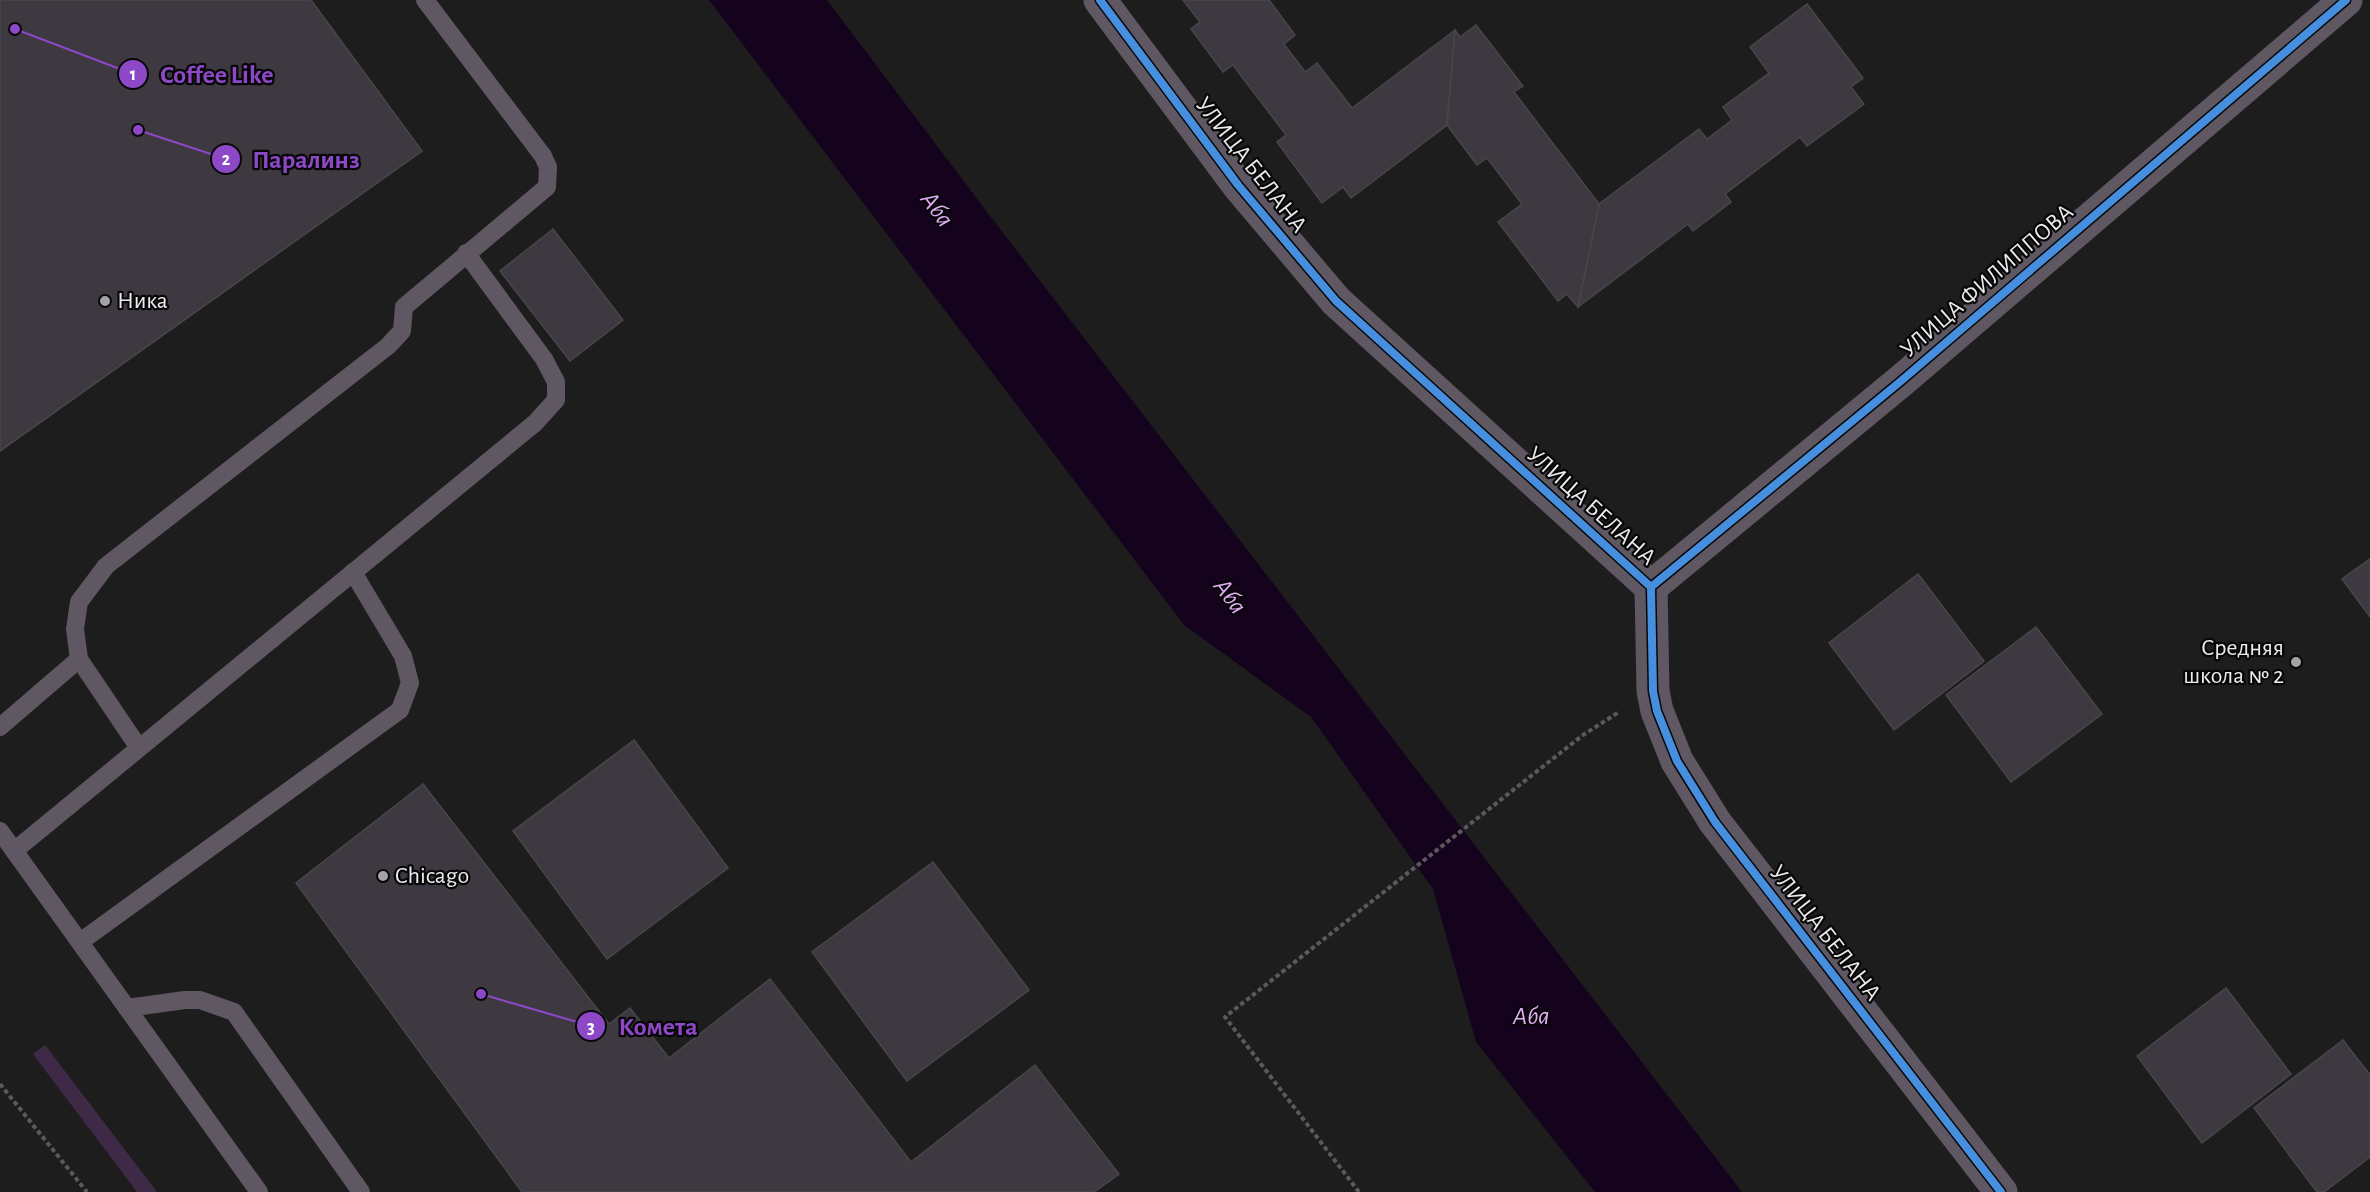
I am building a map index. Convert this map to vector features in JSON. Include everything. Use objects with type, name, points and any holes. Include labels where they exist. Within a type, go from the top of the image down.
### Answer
[{"type":"street","name":"УЛИЦА БЕЛАНА","points":[[1100,0],[1238,185],[1336,301],[1651,587],[1653,691],[1657,711],[1677,761],[1714,822],[2001,1192]]},
{"type":"street","name":"УЛИЦА ФИЛИППОВА","points":[[1651,587],[1901,381],[2346,0]]},
{"type":"lane","points":[[140,748],[79,659],[75,629],[80,602],[106,566],[387,346],[402,331],[404,307],[466,252],[547,187],[548,167],[543,156],[426,0]]},
{"type":"lane","points":[[14,851],[535,423],[556,400],[556,382],[544,359],[466,252]]},
{"type":"lane","points":[[80,942],[400,710],[410,683],[403,656],[353,572]]},
{"type":"lane","points":[[0,727],[79,659]]},
{"type":"lane","points":[[0,831],[259,1192]]},
{"type":"lane","points":[[127,1008],[200,1000],[234,1012],[361,1192]]},
{"type":"path","points":[[1359,1192],[1225,1017],[1583,735]]},
{"type":"path","points":[[0,1084],[87,1192]]},
{"type":"shaded area","points":[[45,1045],[157,1192],[137,1192],[33,1054]]},
{"type":"water","name":"Аба","points":[[709,0],[827,0],[987,212],[1742,1192],[1595,1192],[1476,1042],[1433,889],[1311,717],[1184,625]]},
{"type":"building","name":"Ника","points":[[0,0],[311,0],[422,151],[0,451]]},
{"type":"building","points":[[1183,0],[1269,0],[1295,35],[1284,44],[1305,72],[1317,63],[1352,108],[1455,30],[1447,125],[1351,198],[1343,187],[1322,203],[1277,142],[1286,135],[1233,65],[1223,72],[1191,29],[1200,22]]},
{"type":"building","points":[[1807,4],[1863,78],[1851,87],[1864,104],[1807,146],[1800,137],[1725,194],[1731,202],[1693,231],[1688,224],[1578,307],[1599,204],[1699,129],[1707,139],[1732,120],[1723,107],[1769,73],[1750,47]]},
{"type":"building","points":[[1476,25],[1523,86],[1514,92],[1599,204],[1578,307],[1567,294],[1558,301],[1498,222],[1522,204],[1487,158],[1477,165],[1447,125],[1455,30],[1460,37]]},
{"type":"building","points":[[553,229],[623,320],[570,361],[500,271]]},
{"type":"building","points":[[2370,559],[2370,617],[2342,579]]},
{"type":"building","points":[[1918,574],[1984,661],[1894,730],[1829,643]]},
{"type":"building","points":[[2036,627],[2102,714],[2011,782],[1946,695]]},
{"type":"building","points":[[634,740],[728,868],[607,959],[513,831]]},
{"type":"building","points":[[423,784],[609,1024],[630,1008],[669,1058],[770,979],[911,1162],[1035,1065],[1119,1174],[1094,1192],[522,1192],[296,883]]},
{"type":"building","points":[[933,862],[1029,990],[907,1081],[812,952]]},
{"type":"building","points":[[2226,988],[2291,1074],[2202,1143],[2137,1056]]},
{"type":"building","points":[[2343,1040],[2370,1075],[2370,1157],[2324,1192],[2317,1192],[2254,1108]]},
{"type":"cycle path","points":[[1100,0],[1238,185],[1336,301],[1651,587],[1653,691],[1657,711],[1677,761],[1715,822],[2001,1192]]},
{"type":"cycle path","points":[[1651,587],[1901,381],[2346,0]]},
{"type":"place","name":"Coffee Like","points":[[15,29]]},
{"type":"place","name":"Паралинз","points":[[138,130]]},
{"type":"place","name":"Ника","points":[[105,301]]},
{"type":"place","name":"Средняя школа № 2","points":[[2296,662]]},
{"type":"place","name":"Chicago","points":[[383,876]]},
{"type":"place","name":"Комета","points":[[481,994]]}]
